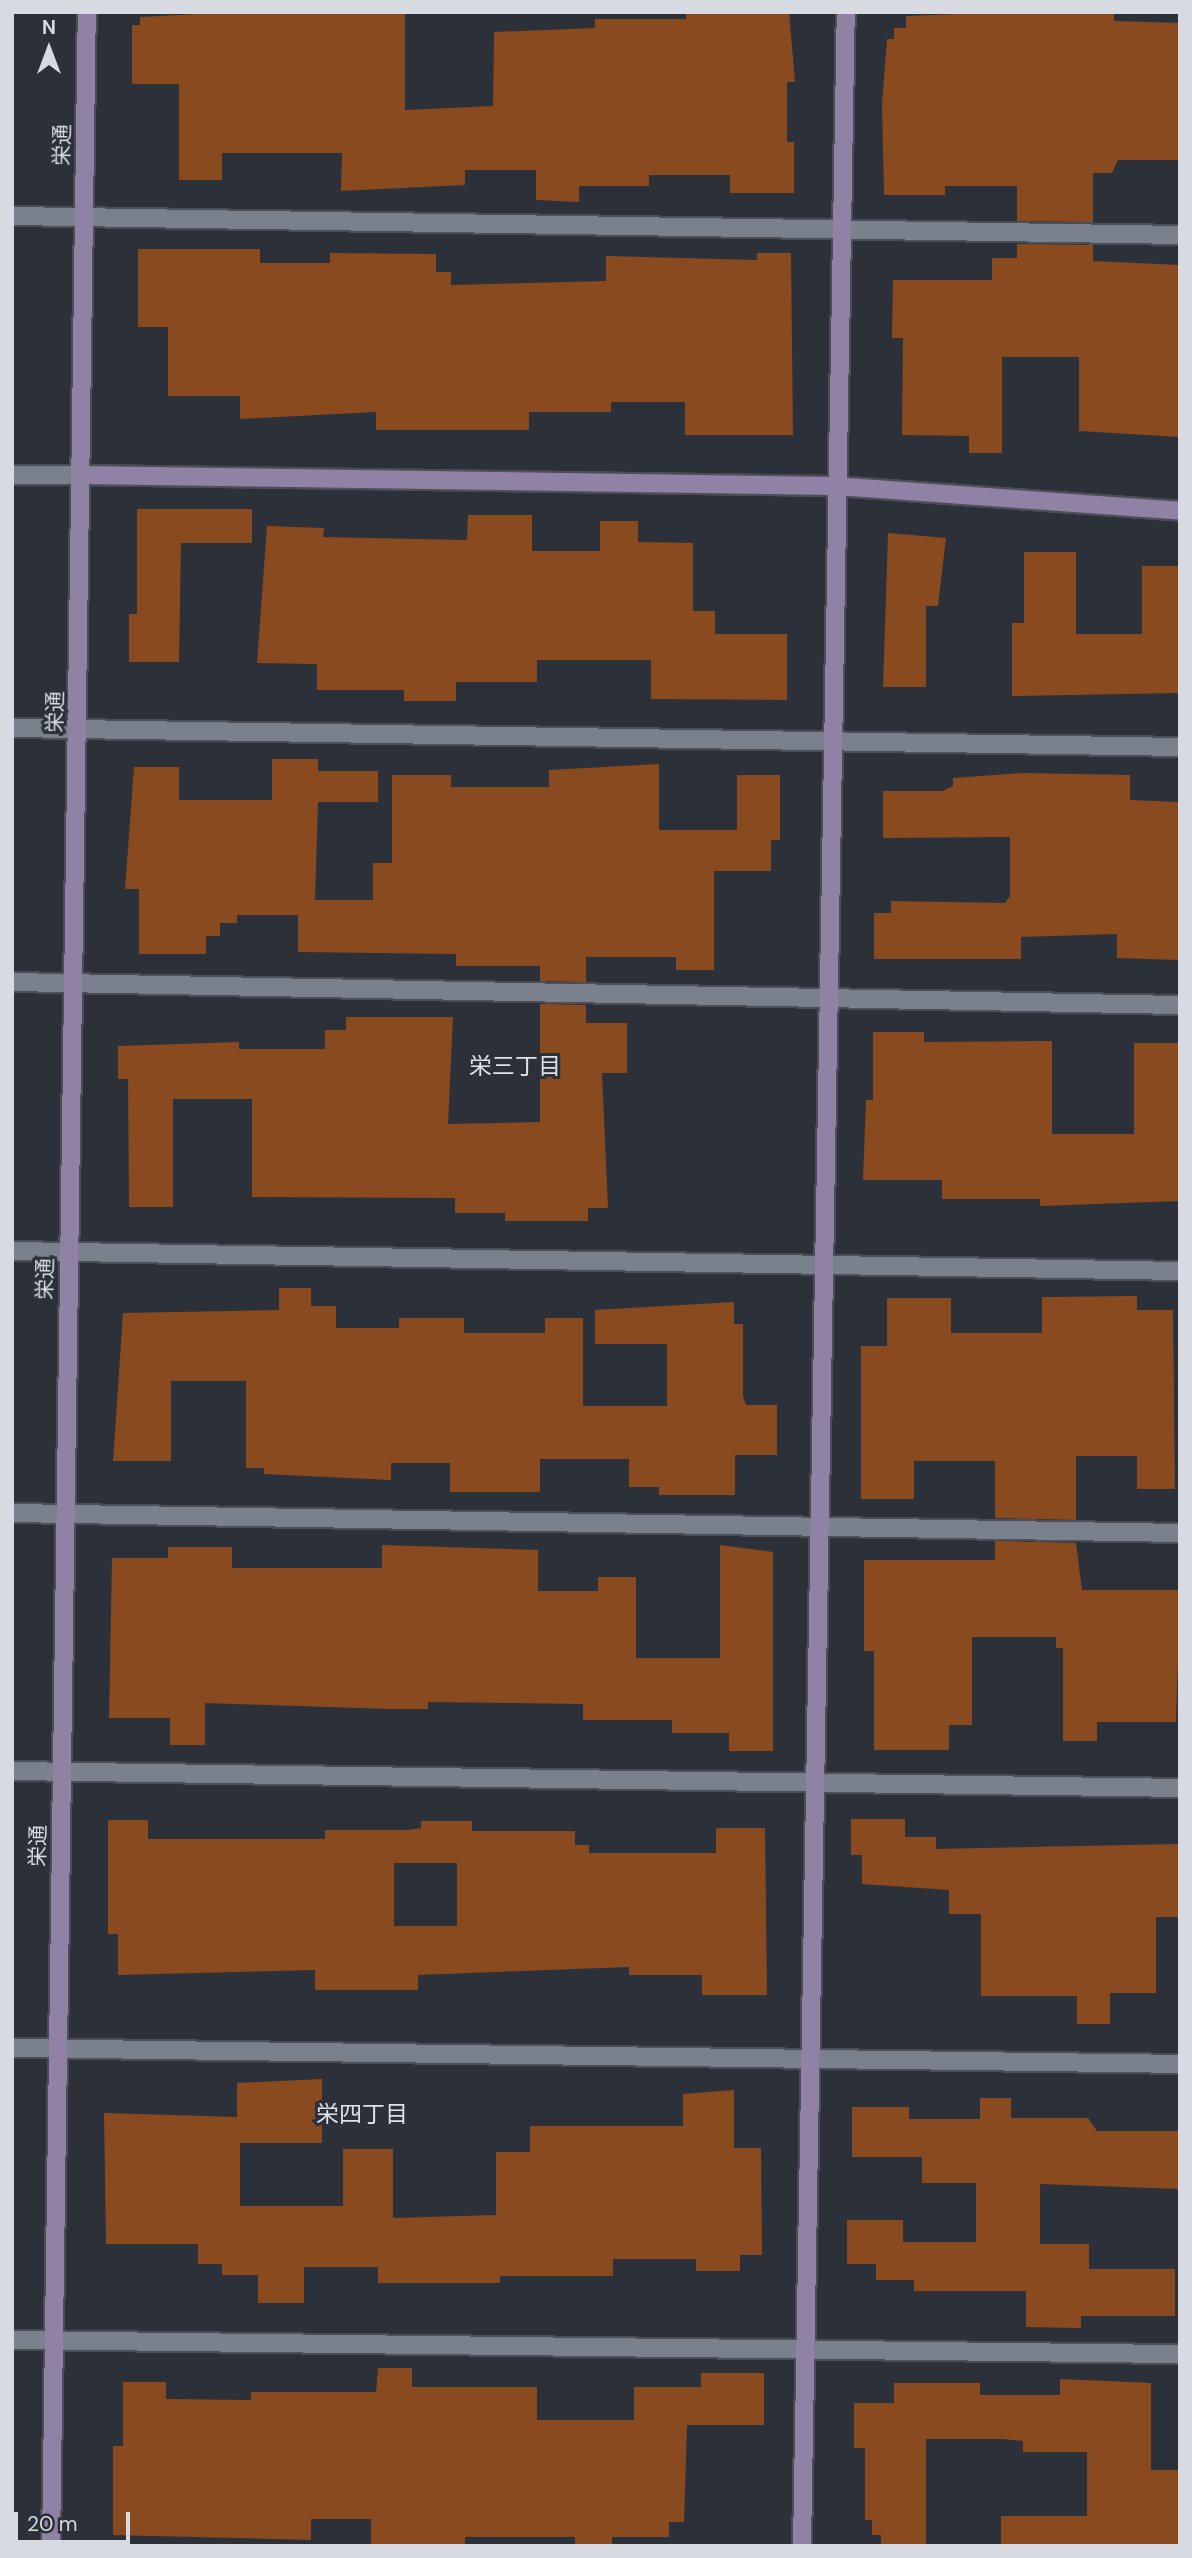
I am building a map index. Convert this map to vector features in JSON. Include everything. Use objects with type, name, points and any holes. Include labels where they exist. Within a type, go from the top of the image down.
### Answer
[{"type":"street","name":"栄通","points":[[51,2546],[87,12]]},
{"type":"street","points":[[802,2546],[835,486],[846,12]]},
{"type":"street","points":[[12,216],[1180,235]]},
{"type":"street","points":[[12,475],[835,486],[1180,511]]},
{"type":"street","points":[[12,729],[1180,747]]},
{"type":"street","points":[[12,982],[1180,1005]]},
{"type":"street","points":[[12,1251],[1180,1271]]},
{"type":"street","points":[[12,1513],[1180,1533]]},
{"type":"street","points":[[12,1771],[1180,1788]]},
{"type":"street","points":[[12,2048],[1180,2064]]},
{"type":"street","points":[[12,2340],[1180,2354]]},
{"type":"building","points":[[238,12],[405,12],[405,110],[493,106],[494,32],[595,28],[595,19],[686,19],[686,12],[789,12],[795,82],[787,82],[787,142],[794,142],[794,193],[730,193],[730,175],[649,175],[649,186],[579,186],[579,202],[536,200],[536,170],[465,170],[465,185],[341,191],[342,153],[222,153],[222,180],[179,180],[179,84],[132,84],[132,25],[140,25],[140,17]]},
{"type":"building","points":[[1114,12],[1114,21],[1180,23],[1180,160],[1118,160],[1112,173],[1093,173],[1093,222],[1017,221],[1017,186],[945,186],[945,195],[884,195],[882,104],[887,39],[894,39],[894,28],[906,28],[906,16]]},
{"type":"building","points":[[1017,244],[1093,245],[1093,261],[1180,265],[1180,437],[1079,431],[1079,357],[1002,357],[1002,453],[969,453],[969,436],[902,435],[903,338],[892,338],[893,280],[992,280],[992,258],[1017,258]]},
{"type":"building","points":[[138,249],[260,249],[260,263],[330,263],[330,253],[436,254],[436,272],[451,272],[451,285],[606,281],[606,256],[757,260],[757,253],[791,253],[793,435],[685,435],[685,402],[611,402],[611,412],[529,412],[529,430],[376,430],[376,412],[240,419],[240,396],[168,396],[168,327],[138,327]]},
{"type":"building","points":[[137,509],[252,509],[252,543],[181,543],[179,662],[129,662],[129,614],[137,614]]},
{"type":"building","points":[[468,515],[532,515],[532,551],[600,551],[600,521],[638,521],[638,542],[693,543],[693,611],[715,611],[715,634],[787,634],[787,700],[651,699],[651,660],[537,660],[537,682],[456,682],[456,701],[404,701],[404,690],[317,690],[317,664],[257,663],[267,526],[324,528],[323,537],[467,540]]},
{"type":"building","points":[[888,533],[946,538],[938,606],[926,606],[926,687],[883,687]]},
{"type":"building","points":[[1024,552],[1076,552],[1076,634],[1142,634],[1142,566],[1180,566],[1180,693],[1012,696],[1012,623],[1024,623]]},
{"type":"building","points":[[272,759],[318,759],[318,771],[378,771],[378,802],[318,802],[315,900],[373,900],[373,863],[392,863],[392,775],[451,775],[451,787],[549,787],[549,770],[659,764],[659,830],[737,830],[737,775],[780,775],[780,840],[771,840],[771,871],[714,871],[714,970],[676,970],[676,957],[586,957],[586,982],[540,981],[540,966],[456,966],[456,954],[298,952],[298,915],[237,915],[237,923],[220,923],[220,936],[206,936],[206,954],[139,954],[139,889],[125,889],[134,767],[179,767],[179,800],[272,800]]},
{"type":"building","points":[[1023,773],[1130,775],[1130,800],[1180,802],[1180,960],[1117,958],[1117,934],[1021,937],[1021,959],[874,959],[874,913],[891,913],[891,901],[1005,903],[1010,896],[1010,837],[883,838],[883,791],[943,791],[953,786],[953,778]]},
{"type":"building","points":[[540,1004],[586,1005],[586,1023],[627,1023],[627,1073],[602,1073],[608,1208],[588,1208],[588,1221],[505,1221],[505,1213],[455,1213],[455,1198],[252,1197],[252,1099],[173,1099],[173,1207],[129,1207],[128,1079],[118,1079],[118,1046],[239,1042],[239,1049],[325,1049],[325,1030],[346,1030],[346,1017],[453,1017],[448,1124],[540,1122]]},
{"type":"building","points":[[873,1032],[924,1032],[924,1042],[1052,1041],[1052,1134],[1134,1134],[1134,1043],[1180,1043],[1180,1201],[1040,1206],[1040,1199],[942,1199],[942,1180],[863,1180],[866,1100],[873,1100]]},
{"type":"building","points":[[279,1288],[311,1288],[311,1306],[336,1306],[336,1328],[399,1328],[399,1318],[464,1318],[464,1333],[545,1333],[545,1318],[583,1318],[583,1406],[667,1406],[667,1344],[595,1344],[595,1310],[734,1302],[734,1324],[743,1324],[743,1396],[746,1405],[777,1405],[777,1455],[735,1455],[735,1495],[659,1495],[659,1487],[629,1487],[629,1459],[540,1459],[540,1492],[450,1492],[450,1463],[391,1463],[391,1480],[264,1474],[264,1468],[246,1468],[246,1381],[171,1381],[171,1461],[113,1461],[123,1313],[279,1310]]},
{"type":"building","points":[[1137,1296],[1137,1310],[1173,1310],[1175,1489],[1137,1489],[1137,1456],[1076,1456],[1076,1520],[995,1518],[995,1461],[914,1461],[914,1499],[861,1499],[861,1346],[887,1346],[887,1298],[951,1298],[951,1333],[1042,1333],[1042,1297]]},
{"type":"building","points":[[995,1541],[1076,1543],[1082,1590],[1180,1590],[1176,1722],[1097,1722],[1097,1741],[1063,1741],[1063,1648],[1056,1648],[1056,1637],[972,1637],[972,1725],[949,1725],[949,1750],[874,1750],[874,1651],[864,1651],[864,1560],[995,1560]]},
{"type":"building","points":[[382,1545],[538,1550],[538,1591],[598,1591],[598,1577],[636,1577],[636,1658],[720,1658],[720,1545],[773,1552],[773,1751],[729,1751],[729,1733],[672,1733],[672,1720],[583,1720],[583,1704],[428,1702],[428,1709],[388,1709],[205,1703],[205,1745],[170,1745],[170,1718],[109,1718],[112,1558],[168,1558],[168,1547],[232,1547],[232,1568],[382,1568]]},
{"type":"building","points":[[851,1819],[905,1819],[905,1837],[936,1837],[936,1849],[1180,1844],[1180,1917],[1156,1917],[1156,1993],[1110,1993],[1110,2024],[1077,2024],[1077,1996],[981,1996],[981,1914],[949,1914],[949,1890],[862,1884],[862,1855],[851,1855]]},
{"type":"building","points":[[108,1820],[148,1820],[148,1839],[325,1839],[325,1830],[409,1830],[421,1828],[421,1821],[472,1821],[472,1831],[575,1831],[575,1845],[589,1845],[589,1853],[716,1853],[716,1828],[765,1828],[767,1995],[702,1995],[702,1975],[629,1975],[629,1967],[418,1975],[418,1990],[315,1990],[315,1970],[118,1975],[118,1934],[108,1934]],"holes":[[[394,1863],[457,1863],[457,1926],[394,1926]]]},
{"type":"building","points":[[322,2079],[322,2143],[240,2143],[240,2206],[343,2206],[343,2149],[393,2149],[393,2218],[496,2215],[496,2152],[530,2152],[530,2126],[683,2126],[683,2094],[734,2090],[734,2148],[761,2148],[762,2255],[740,2255],[740,2271],[696,2271],[696,2259],[613,2259],[613,2276],[500,2276],[500,2283],[378,2283],[378,2267],[304,2267],[304,2303],[258,2303],[258,2275],[222,2275],[222,2264],[198,2264],[198,2244],[106,2244],[104,2113],[237,2117],[237,2083]]},
{"type":"building","points":[[980,2098],[1011,2098],[1011,2118],[1088,2118],[1097,2131],[1180,2131],[1180,2189],[1040,2184],[1040,2244],[1089,2244],[1089,2269],[1175,2269],[1175,2316],[1081,2316],[1081,2328],[1026,2327],[1026,2291],[914,2291],[914,2280],[876,2280],[876,2264],[847,2264],[847,2220],[903,2220],[903,2242],[976,2242],[976,2183],[922,2183],[922,2157],[852,2157],[852,2107],[909,2107],[909,2119],[980,2119]]},
{"type":"building","points":[[378,2368],[412,2368],[412,2387],[537,2387],[537,2420],[634,2420],[634,2387],[701,2387],[701,2373],[764,2373],[764,2425],[687,2425],[684,2522],[669,2522],[669,2537],[612,2537],[612,2546],[575,2546],[575,2537],[465,2537],[465,2546],[371,2546],[371,2519],[311,2519],[311,2540],[113,2535],[113,2446],[123,2446],[123,2382],[166,2382],[166,2399],[251,2400],[251,2392],[376,2392]]},
{"type":"building","points":[[1060,2379],[1151,2383],[1151,2470],[1180,2470],[1180,2546],[1001,2546],[1001,2516],[1087,2516],[1087,2452],[1023,2452],[1023,2441],[1003,2439],[926,2439],[926,2546],[881,2546],[881,2535],[872,2535],[872,2520],[865,2520],[865,2448],[854,2448],[854,2403],[894,2403],[894,2383],[980,2383],[980,2395],[1060,2395]]},
{"type":"district","name":"栄三丁目","points":[[515,1066]]},
{"type":"district","name":"栄四丁目","points":[[362,2114]]}]
